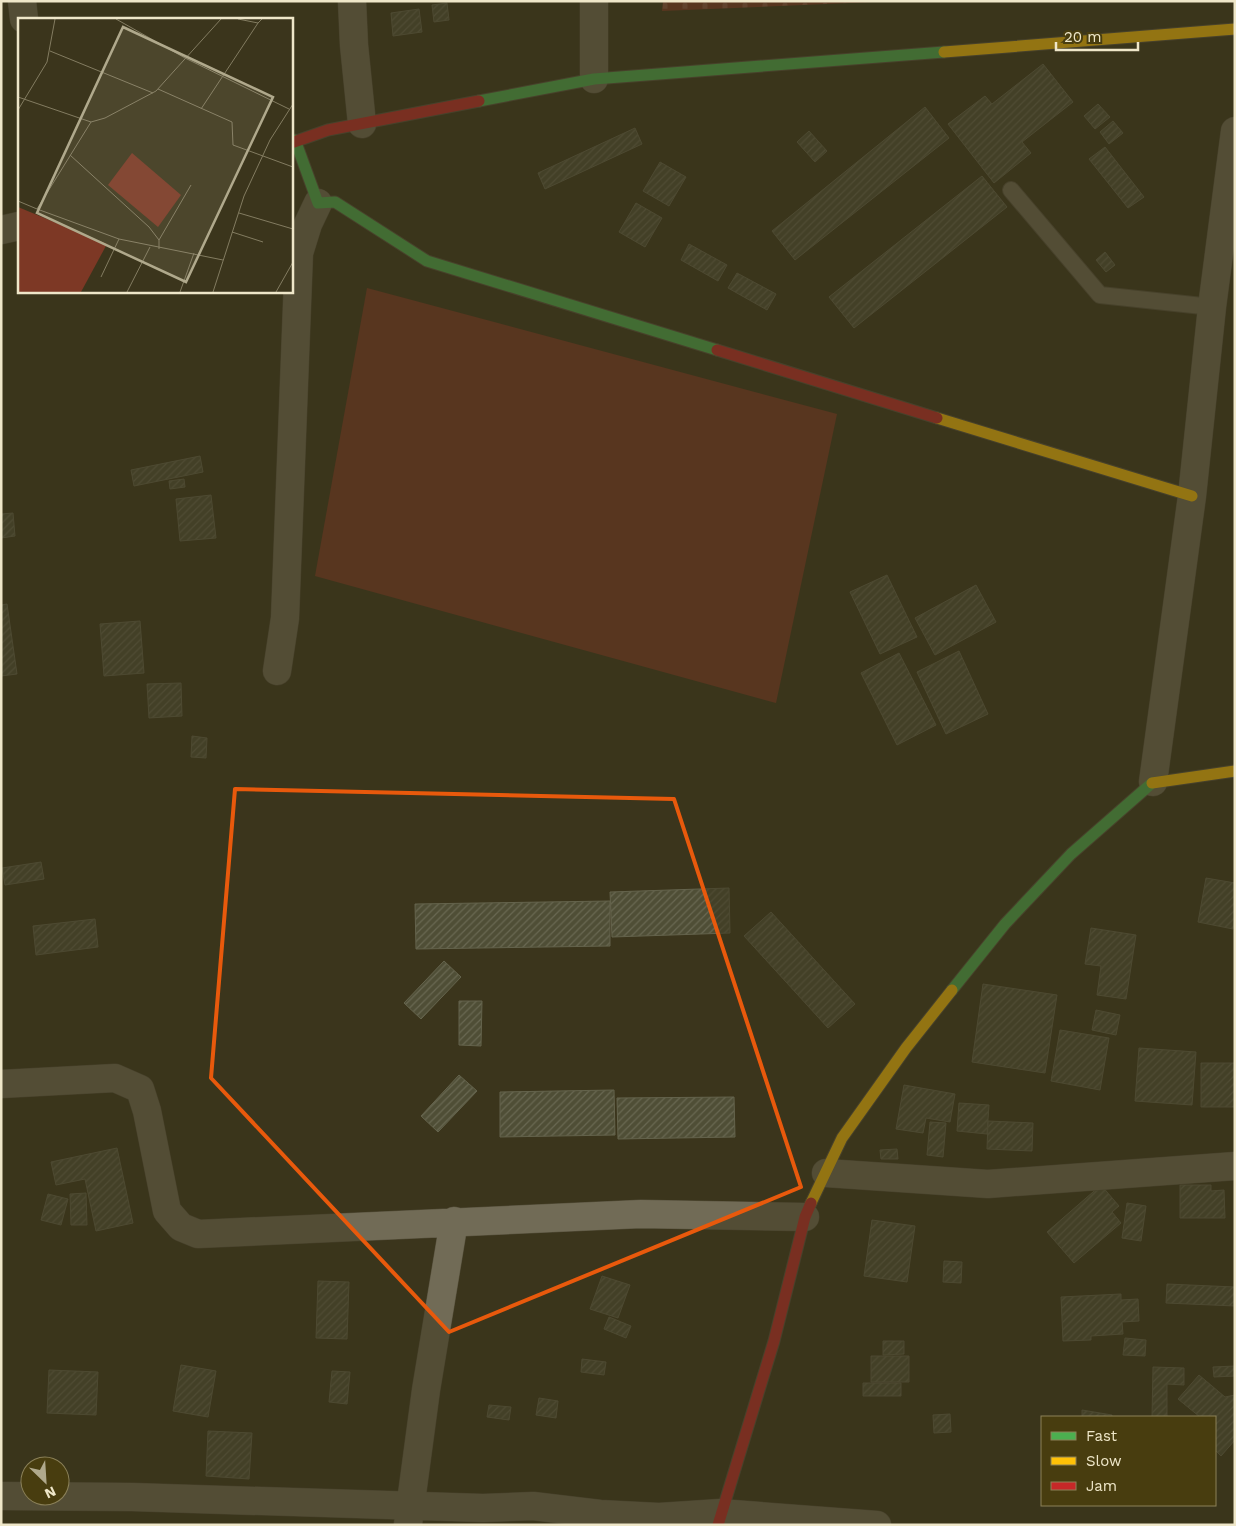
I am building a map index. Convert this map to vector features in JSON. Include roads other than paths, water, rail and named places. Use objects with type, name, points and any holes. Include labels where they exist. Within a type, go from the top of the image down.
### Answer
[{"type":"street","points":[[22,1],[24,18]]},
{"type":"street","points":[[352,1],[354,45],[362,124]]},
{"type":"street","points":[[594,1],[594,79]]},
{"type":"street","points":[[277,671],[286,609],[299,254],[308,224],[318,203],[293,142],[328,130],[594,79],[1235,29]]},
{"type":"street","points":[[1153,782],[1192,496],[1212,307],[1235,131]]},
{"type":"street","points":[[318,203],[335,202],[427,261],[1192,496]]},
{"type":"street","points":[[1,230],[18,226]]},
{"type":"street","points":[[719,1519],[774,1341],[805,1217],[842,1138],[906,1048],[1005,924],[1071,854],[1153,782],[1235,771]]},
{"type":"street","points":[[1,1084],[115,1078],[140,1089],[147,1111],[167,1211],[181,1227],[198,1234],[640,1214],[805,1217]]},
{"type":"street","points":[[826,1172],[988,1184],[1235,1166]]},
{"type":"street","points":[[409,1516],[426,1390],[454,1222]]},
{"type":"street","points":[[1,1496],[132,1497],[409,1516],[483,1508],[533,1506],[600,1514],[876,1525]]},
{"type":"lane","points":[[1011,190],[1100,295],[1212,307]]}]
